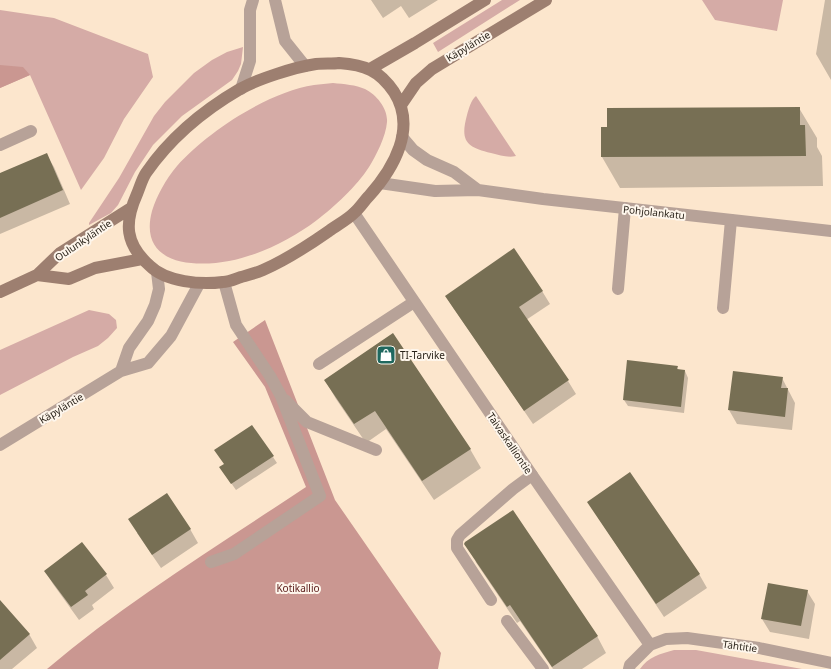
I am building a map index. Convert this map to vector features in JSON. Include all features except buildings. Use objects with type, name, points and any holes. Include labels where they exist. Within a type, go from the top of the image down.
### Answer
[{"type":"main road","points":[[370,69],[485,0]]},
{"type":"main road","name":"Käpyläntie","points":[[401,105],[416,83],[432,69],[546,0]]},
{"type":"main road","points":[[339,63],[357,65],[370,69],[384,80],[393,92],[401,105],[404,116],[404,130],[393,163],[380,183],[354,213],[309,244],[263,271],[224,282],[199,284],[165,276],[157,272],[142,259],[130,238],[128,222],[131,208],[145,174],[182,132],[202,114],[241,89],[259,80],[305,66],[339,63]]},
{"type":"main road","name":"Oulunkyläntie","points":[[0,292],[37,275],[60,253],[131,208]]},
{"type":"main road","name":"Oulunkyläntie","points":[[37,275],[69,279],[95,268],[142,259]]},
{"type":"street","points":[[241,89],[250,61],[250,10],[253,0]]},
{"type":"street","points":[[275,0],[285,41],[305,66]]},
{"type":"street","points":[[0,145],[31,131]]},
{"type":"street","name":"Pohjolankatu","points":[[402,137],[413,150],[427,160],[454,172],[478,190]]},
{"type":"street","name":"Pohjolankatu","points":[[380,183],[435,191],[478,190],[831,231]]},
{"type":"street","points":[[618,289],[625,208]]},
{"type":"street","name":"Taivaskalliontie","points":[[354,213],[532,475],[650,645]]},
{"type":"street","points":[[723,308],[731,220]]},
{"type":"street","points":[[121,372],[129,348],[148,321],[155,305],[158,288],[157,272]]},
{"type":"street","points":[[211,562],[234,554],[320,496],[281,396],[270,376],[236,325],[224,282]]},
{"type":"street","name":"Käpyläntie","points":[[0,445],[121,372],[148,363],[158,352],[178,323],[199,284]]},
{"type":"street","points":[[319,364],[414,302]]},
{"type":"street","points":[[281,396],[307,422],[376,450]]},
{"type":"street","points":[[491,600],[457,548],[457,540],[513,489],[532,475]]},
{"type":"street","points":[[507,621],[543,669]]},
{"type":"street","name":"Tähtitie","points":[[650,645],[666,639],[687,638],[759,648],[831,664]]},
{"type":"street","points":[[629,669],[630,665],[650,645]]},
{"type":"shaded area","points":[[502,0],[520,0],[438,52],[433,43]]},
{"type":"shaded area","points":[[702,0],[783,0],[777,31],[715,20]]},
{"type":"shaded area","points":[[0,10],[54,18],[148,54],[153,77],[124,119],[104,158],[81,190],[30,75],[0,88]]},
{"type":"shaded area","points":[[243,47],[241,64],[232,80],[182,116],[153,145],[135,172],[118,205],[111,213],[89,225],[119,178],[154,116],[165,102],[194,73],[212,60],[227,52]]},
{"type":"shaded area","points":[[333,83],[346,84],[365,89],[374,95],[381,103],[387,117],[385,133],[375,157],[364,174],[338,203],[297,234],[252,255],[229,261],[199,264],[171,258],[160,252],[153,242],[150,229],[152,211],[159,193],[173,171],[190,153],[221,127],[258,105],[296,89]]},
{"type":"shaded area","points":[[476,96],[516,156],[510,157],[483,151],[467,142],[464,131],[465,124],[470,104]]},
{"type":"shaded area","points":[[89,310],[109,314],[116,320],[117,328],[108,338],[98,346],[73,357],[0,395],[0,350]]},
{"type":"shaded area","points":[[674,650],[696,650],[802,669],[640,669],[651,659]]},
{"type":"green space","points":[[0,65],[23,67],[30,75],[0,88]]},
{"type":"green space","name":"Kotikallio","points":[[265,320],[335,500],[441,653],[438,669],[47,669],[141,597],[306,487],[265,387],[233,342]]},
{"type":"place","name":"TI-Tarvike","points":[[386,355]]}]
